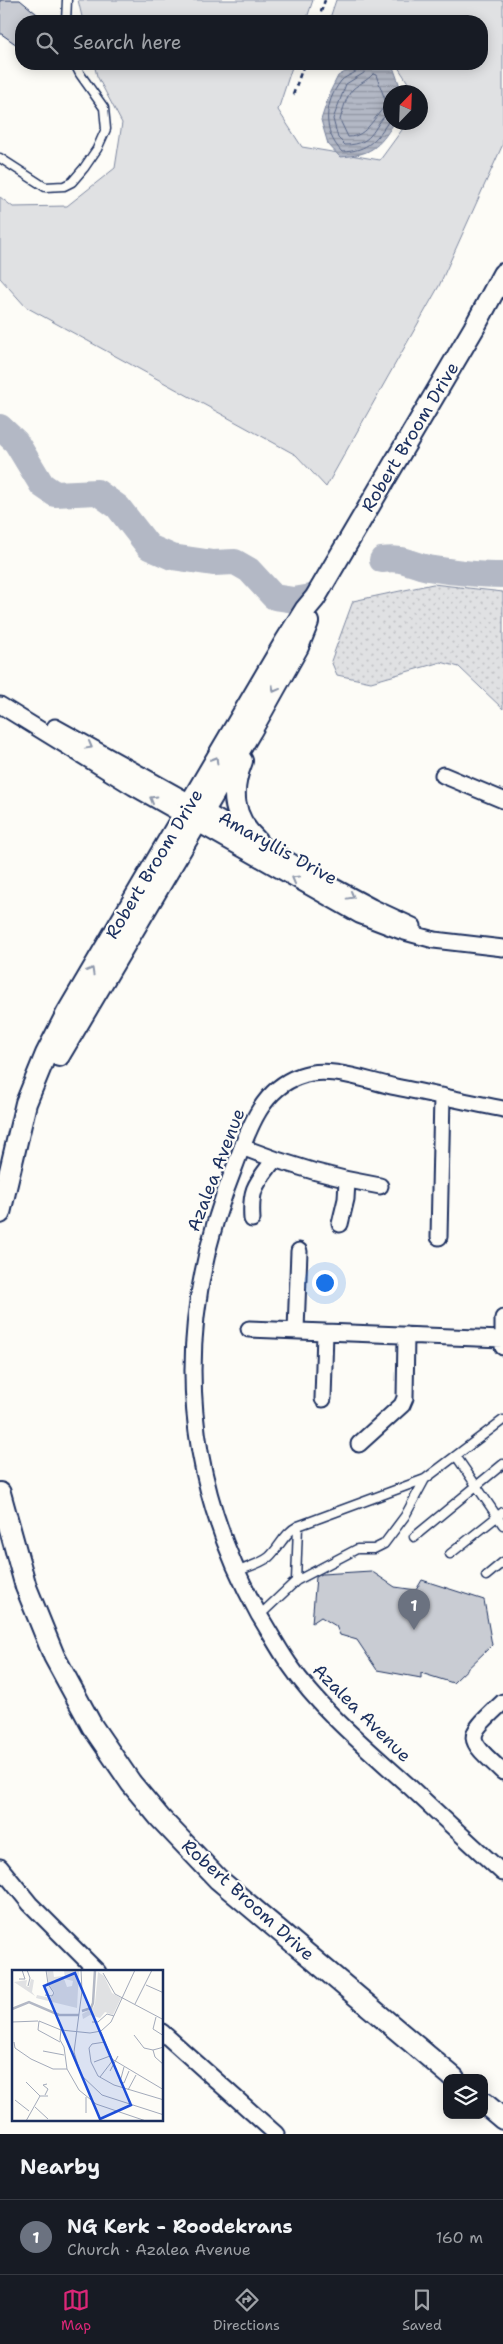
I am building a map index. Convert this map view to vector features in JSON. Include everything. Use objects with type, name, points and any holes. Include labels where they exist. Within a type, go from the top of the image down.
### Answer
[{"type":"street","name":"Robert Broom Drive","points":[[0,1213],[17,1141],[25,1129],[57,1060],[193,813],[284,642],[315,598],[474,328],[503,274]]},
{"type":"street","name":"Robert Broom Drive","points":[[193,813],[251,731],[298,647],[312,614],[315,598]]},
{"type":"street","name":"Amaryllis Drive","points":[[0,697],[359,915],[375,922],[434,940],[503,948]]},
{"type":"street","name":"Amaryllis Drive","points":[[0,705],[193,813],[256,840],[327,883],[408,924],[443,934],[503,942]]},
{"type":"street","points":[[251,731],[236,776],[233,793],[240,819],[248,832],[256,840]]},
{"type":"street","points":[[443,775],[503,800]]},
{"type":"street","name":"Azalea Avenue","points":[[503,1110],[336,1074],[304,1074],[280,1085],[270,1094],[260,1109],[220,1201],[204,1259],[195,1312],[192,1360],[194,1405],[202,1467],[210,1502],[236,1572],[290,1666],[331,1714],[503,1873]]},
{"type":"street","points":[[439,1237],[442,1096]]},
{"type":"street","points":[[242,1147],[274,1160],[347,1181],[380,1186]]},
{"type":"street","points":[[252,1219],[251,1201],[254,1189],[274,1160]]},
{"type":"street","points":[[340,1224],[346,1198],[347,1181]]},
{"type":"street","points":[[296,1330],[299,1251]]},
{"type":"street","points":[[249,1329],[406,1335],[502,1344],[503,1318]]},
{"type":"street","points":[[323,1399],[325,1332]]},
{"type":"street","points":[[359,1444],[402,1405],[406,1335]]},
{"type":"street","name":"Robert Broom Drive","points":[[0,1493],[26,1587],[54,1656],[92,1726],[131,1783],[166,1825],[218,1879],[449,2074]]},
{"type":"street","points":[[503,1702],[480,1724],[473,1741],[476,1747],[503,1772]]},
{"type":"street","points":[[0,1867],[30,1904],[96,1970]]},
{"type":"street","points":[[164,2034],[276,2134]]},
{"type":"street","points":[[488,2106],[503,2119]]},
{"type":"lane","points":[[66,15],[67,0]]},
{"type":"lane","points":[[0,158],[45,187],[64,186],[72,182],[97,149],[106,129],[104,108],[78,70]]},
{"type":"lane","points":[[236,1572],[264,1560],[274,1552],[289,1531],[298,1526],[425,1479],[503,1420]]},
{"type":"lane","points":[[456,1456],[476,1486],[500,1514],[503,1525]]},
{"type":"lane","points":[[414,1537],[503,1464]]},
{"type":"lane","points":[[260,1615],[296,1581],[358,1549],[374,1548],[384,1544],[405,1516],[425,1479]]},
{"type":"lane","points":[[450,1554],[500,1514]]},
{"type":"lane","points":[[296,1581],[298,1526]]},
{"type":"lane","points":[[486,1576],[503,1562]]},
{"type":"path","points":[[320,15],[325,0]]},
{"type":"path","points":[[293,94],[302,70]]},
{"type":"shaded area","points":[[78,0],[313,0],[308,15],[82,15]]},
{"type":"shaded area","points":[[336,0],[503,0],[503,144],[439,286],[326,487],[296,455],[26,307],[0,278],[0,197],[13,207],[67,206],[115,168],[122,123],[96,70],[291,70],[278,110],[302,147],[380,160],[402,130],[428,130],[428,85],[410,85],[400,70],[488,70],[488,15],[331,15]]},
{"type":"shaded area","points":[[433,584],[503,592],[503,709],[459,667],[441,662],[371,682],[337,675],[331,661],[353,601]]},
{"type":"water","points":[[348,70],[394,70],[400,85],[383,85],[383,130],[389,130],[373,149],[359,154],[340,157],[328,144],[321,120],[330,92],[338,76]]},
{"type":"building","points":[[0,0],[20,0],[37,14],[15,15],[15,44],[0,33]]},
{"type":"building","points":[[371,1571],[395,1587],[416,1590],[422,1580],[484,1600],[492,1645],[453,1683],[421,1673],[421,1678],[377,1670],[357,1640],[340,1635],[336,1626],[321,1617],[312,1623],[316,1577],[322,1574]]},
{"type":"waterway","points":[[0,427],[16,442],[42,485],[55,494],[97,492],[118,507],[149,547],[172,557],[213,563],[235,562],[249,570],[274,597],[294,600],[311,597]]},
{"type":"waterway","points":[[382,560],[401,560],[428,568],[456,572],[503,575]]},
{"type":"place","name":"NG Kerk - Roodekrans","points":[[414,1630]]}]
